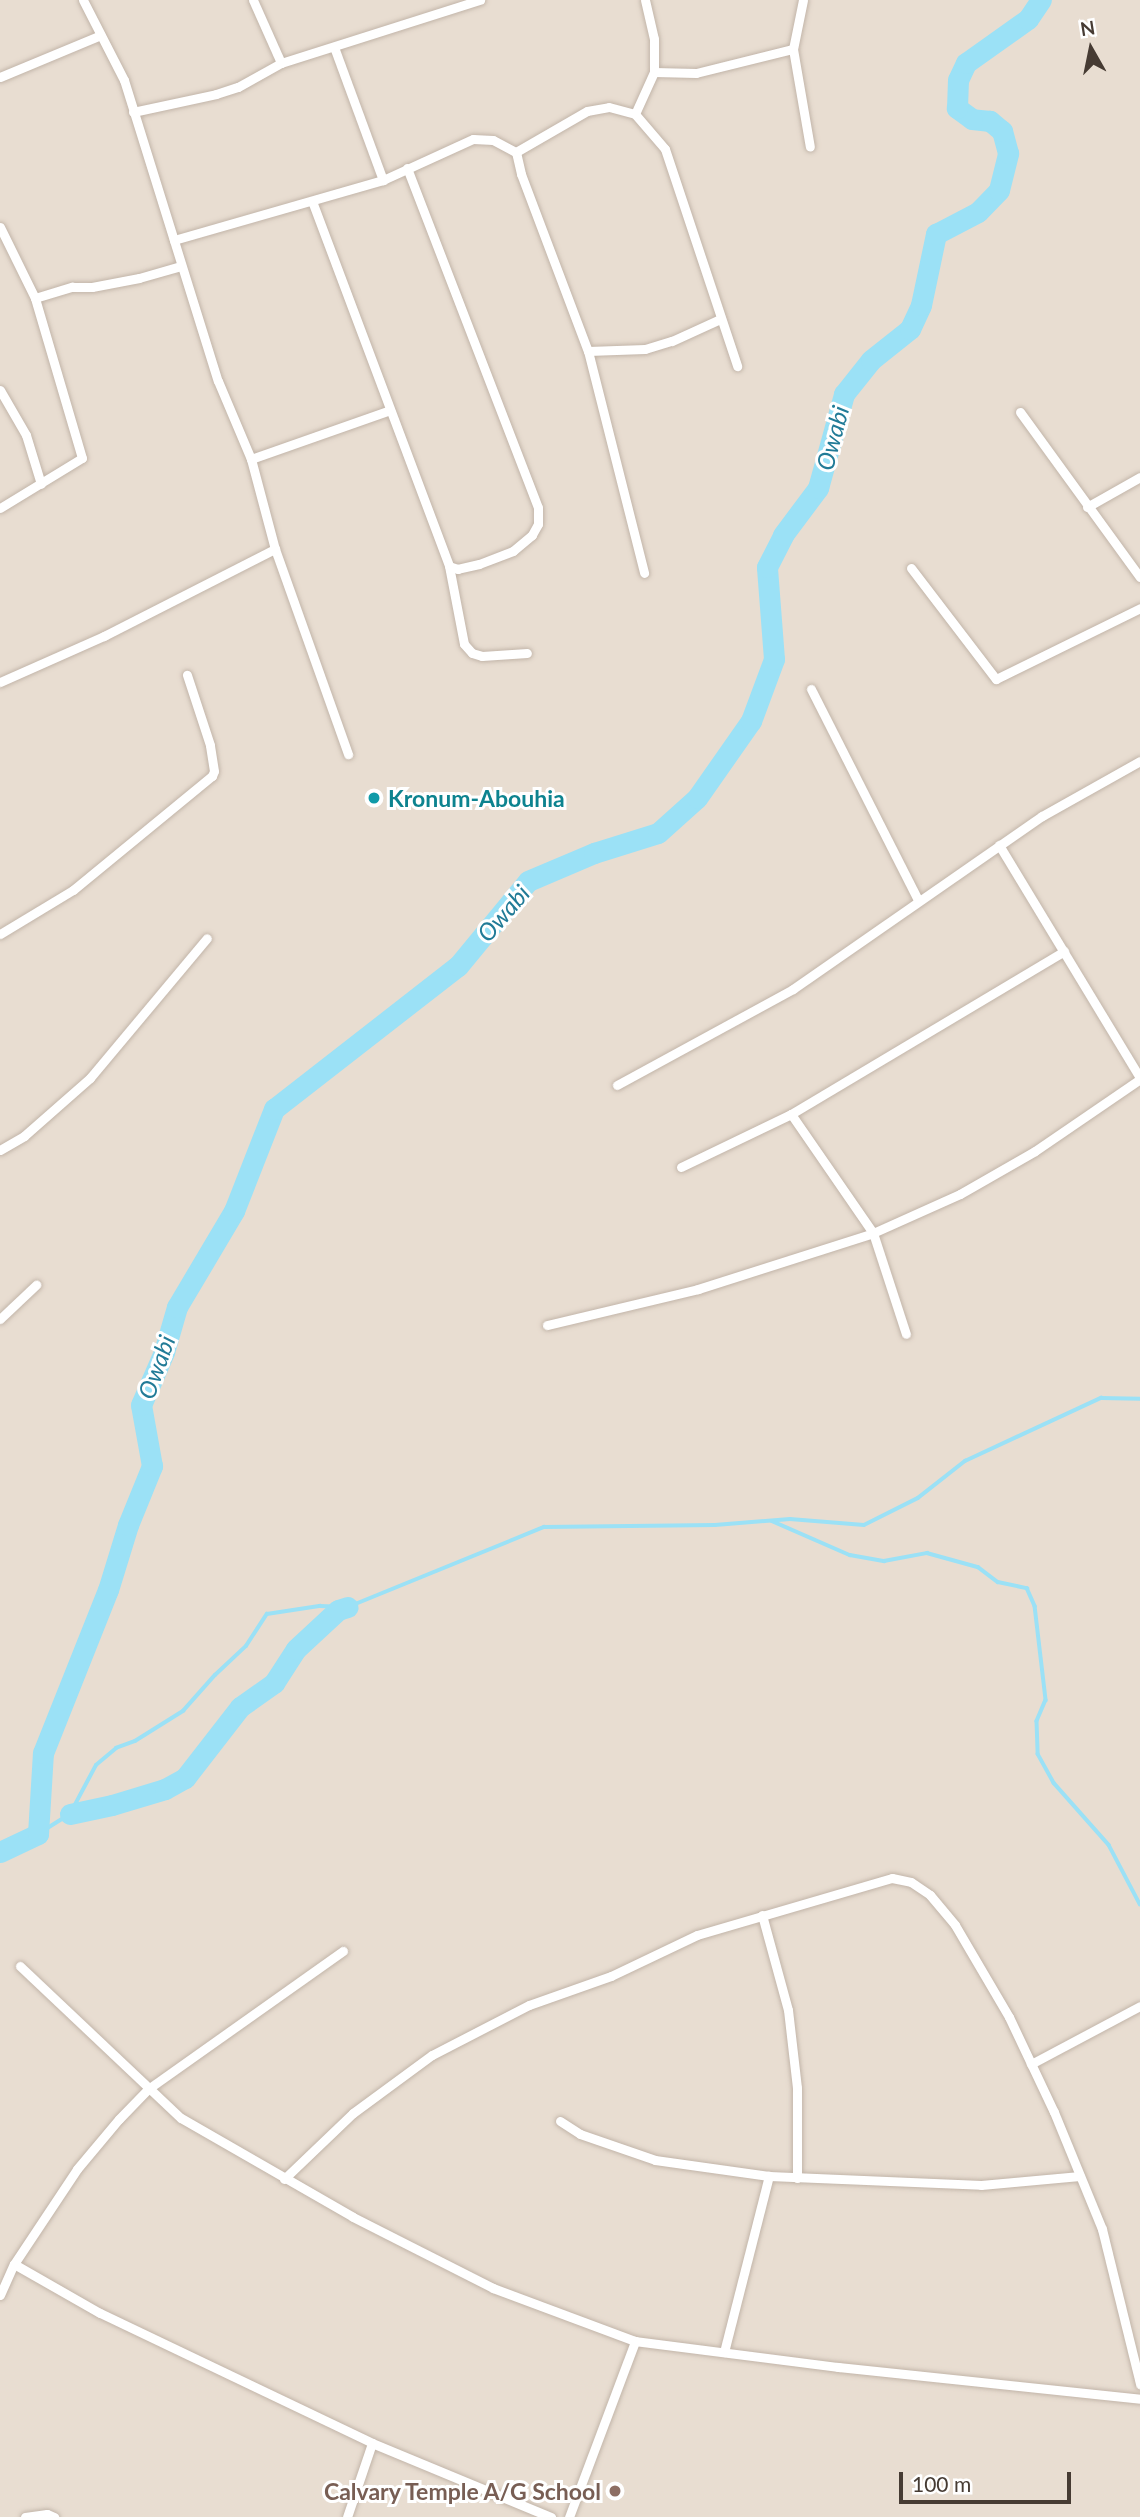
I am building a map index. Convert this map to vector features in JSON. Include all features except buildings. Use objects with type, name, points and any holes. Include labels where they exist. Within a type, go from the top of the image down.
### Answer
[{"type":"street","points":[[83,0],[115,58],[134,111],[218,381],[251,459],[275,550],[348,754]]},
{"type":"street","points":[[253,0],[281,63]]},
{"type":"street","points":[[134,111],[216,94],[237,87],[281,63],[480,0]]},
{"type":"street","points":[[635,114],[654,72],[654,39],[645,0]]},
{"type":"street","points":[[803,0],[793,49],[810,147]]},
{"type":"street","points":[[0,77],[101,35]]},
{"type":"street","points":[[334,47],[383,180]]},
{"type":"street","points":[[654,72],[696,73],[793,49]]},
{"type":"street","points":[[516,152],[587,111],[609,107],[635,114],[665,149],[737,366]]},
{"type":"street","points":[[174,240],[383,180],[473,139],[493,141],[516,152]]},
{"type":"street","points":[[516,152],[521,174],[588,351],[644,573]]},
{"type":"street","points":[[407,169],[538,508],[538,524],[532,535],[513,551],[458,569],[449,566]]},
{"type":"street","points":[[312,201],[449,566],[466,647],[482,656],[527,653]]},
{"type":"street","points":[[0,228],[35,298],[82,454],[80,462],[0,508]]},
{"type":"street","points":[[35,298],[72,287],[92,287],[181,266]]},
{"type":"street","points":[[588,351],[645,349],[672,341],[720,320]]},
{"type":"street","points":[[0,390],[26,435],[41,484]]},
{"type":"street","points":[[251,459],[390,410]]},
{"type":"street","points":[[1020,412],[1140,578]]},
{"type":"street","points":[[1087,507],[1140,477]]},
{"type":"street","points":[[0,682],[104,636],[275,550]]},
{"type":"street","points":[[911,568],[996,680],[1140,608]]},
{"type":"street","points":[[0,934],[73,890],[212,776],[214,771],[209,746],[187,675]]},
{"type":"street","points":[[811,689],[918,900]]},
{"type":"street","points":[[617,1085],[793,989],[1042,816],[1139,763]]},
{"type":"street","points":[[547,1325],[698,1289],[873,1233],[971,1188],[1035,1151],[1140,1078],[999,845]]},
{"type":"street","points":[[0,1150],[24,1136],[90,1078],[207,938]]},
{"type":"street","points":[[681,1167],[790,1114],[1065,951]]},
{"type":"street","points":[[790,1114],[873,1233],[906,1334]]},
{"type":"street","points":[[0,1319],[36,1285]]},
{"type":"street","points":[[284,2179],[353,2113],[432,2055],[529,2005],[611,1976],[697,1936],[762,1915],[892,1878],[911,1882],[930,1895],[955,1925],[1009,2017],[1031,2064],[1080,2176],[1113,2265],[1140,2384]]},
{"type":"street","points":[[762,1915],[788,2010],[797,2088],[797,2178]]},
{"type":"street","points":[[0,2295],[14,2264],[77,2168],[118,2119],[148,2089],[343,1951]]},
{"type":"street","points":[[20,1966],[181,2118],[284,2179],[493,2288],[635,2341],[838,2367],[1140,2399]]},
{"type":"street","points":[[1031,2064],[1140,2006]]},
{"type":"street","points":[[560,2121],[580,2134],[655,2160],[769,2176],[981,2185],[1080,2176]]},
{"type":"street","points":[[724,2352],[769,2176]]},
{"type":"street","points":[[14,2264],[100,2313],[372,2443],[551,2517]]},
{"type":"street","points":[[569,2517],[635,2341]]},
{"type":"street","points":[[347,2517],[372,2443]]},
{"type":"street","points":[[25,2517],[47,2514],[54,2517]]},
{"type":"shaded area","points":[[0,0],[1140,0],[1140,2517],[0,2517]]},
{"type":"waterway","name":"Owabi","points":[[0,1852],[38,1834],[43,1753],[108,1590],[128,1525],[152,1466],[141,1405],[164,1352],[177,1307],[234,1211],[274,1109],[458,966],[528,881],[594,853],[658,833],[697,798],[751,721],[774,659],[767,567],[783,535],[818,488],[844,394],[871,360],[910,329],[921,305],[936,234],[978,212],[999,190],[1008,153],[1002,131],[990,121],[972,119],[957,108],[958,80],[966,63],[1028,19],[1041,0]]},
{"type":"waterway","points":[[38,1834],[70,1814],[96,1765],[116,1748],[135,1741],[183,1711],[246,1646],[267,1614],[320,1606],[348,1607],[544,1527],[715,1525],[790,1519],[864,1525],[918,1498],[965,1461],[1101,1398],[1140,1399]]},
{"type":"waterway","points":[[772,1521],[850,1555],[884,1561],[927,1553],[978,1567],[998,1582],[1027,1588],[1035,1606],[1046,1700],[1037,1721],[1038,1754],[1054,1783],[1109,1845],[1140,1904]]},
{"type":"waterway","points":[[70,1814],[165,1789],[185,1778],[240,1707],[274,1683],[296,1649],[338,1610],[348,1607]]},
{"type":"place","name":"Kronum-Abouhia","points":[[374,798]]},
{"type":"place","name":"Calvary Temple A/G School","points":[[615,2491]]}]
